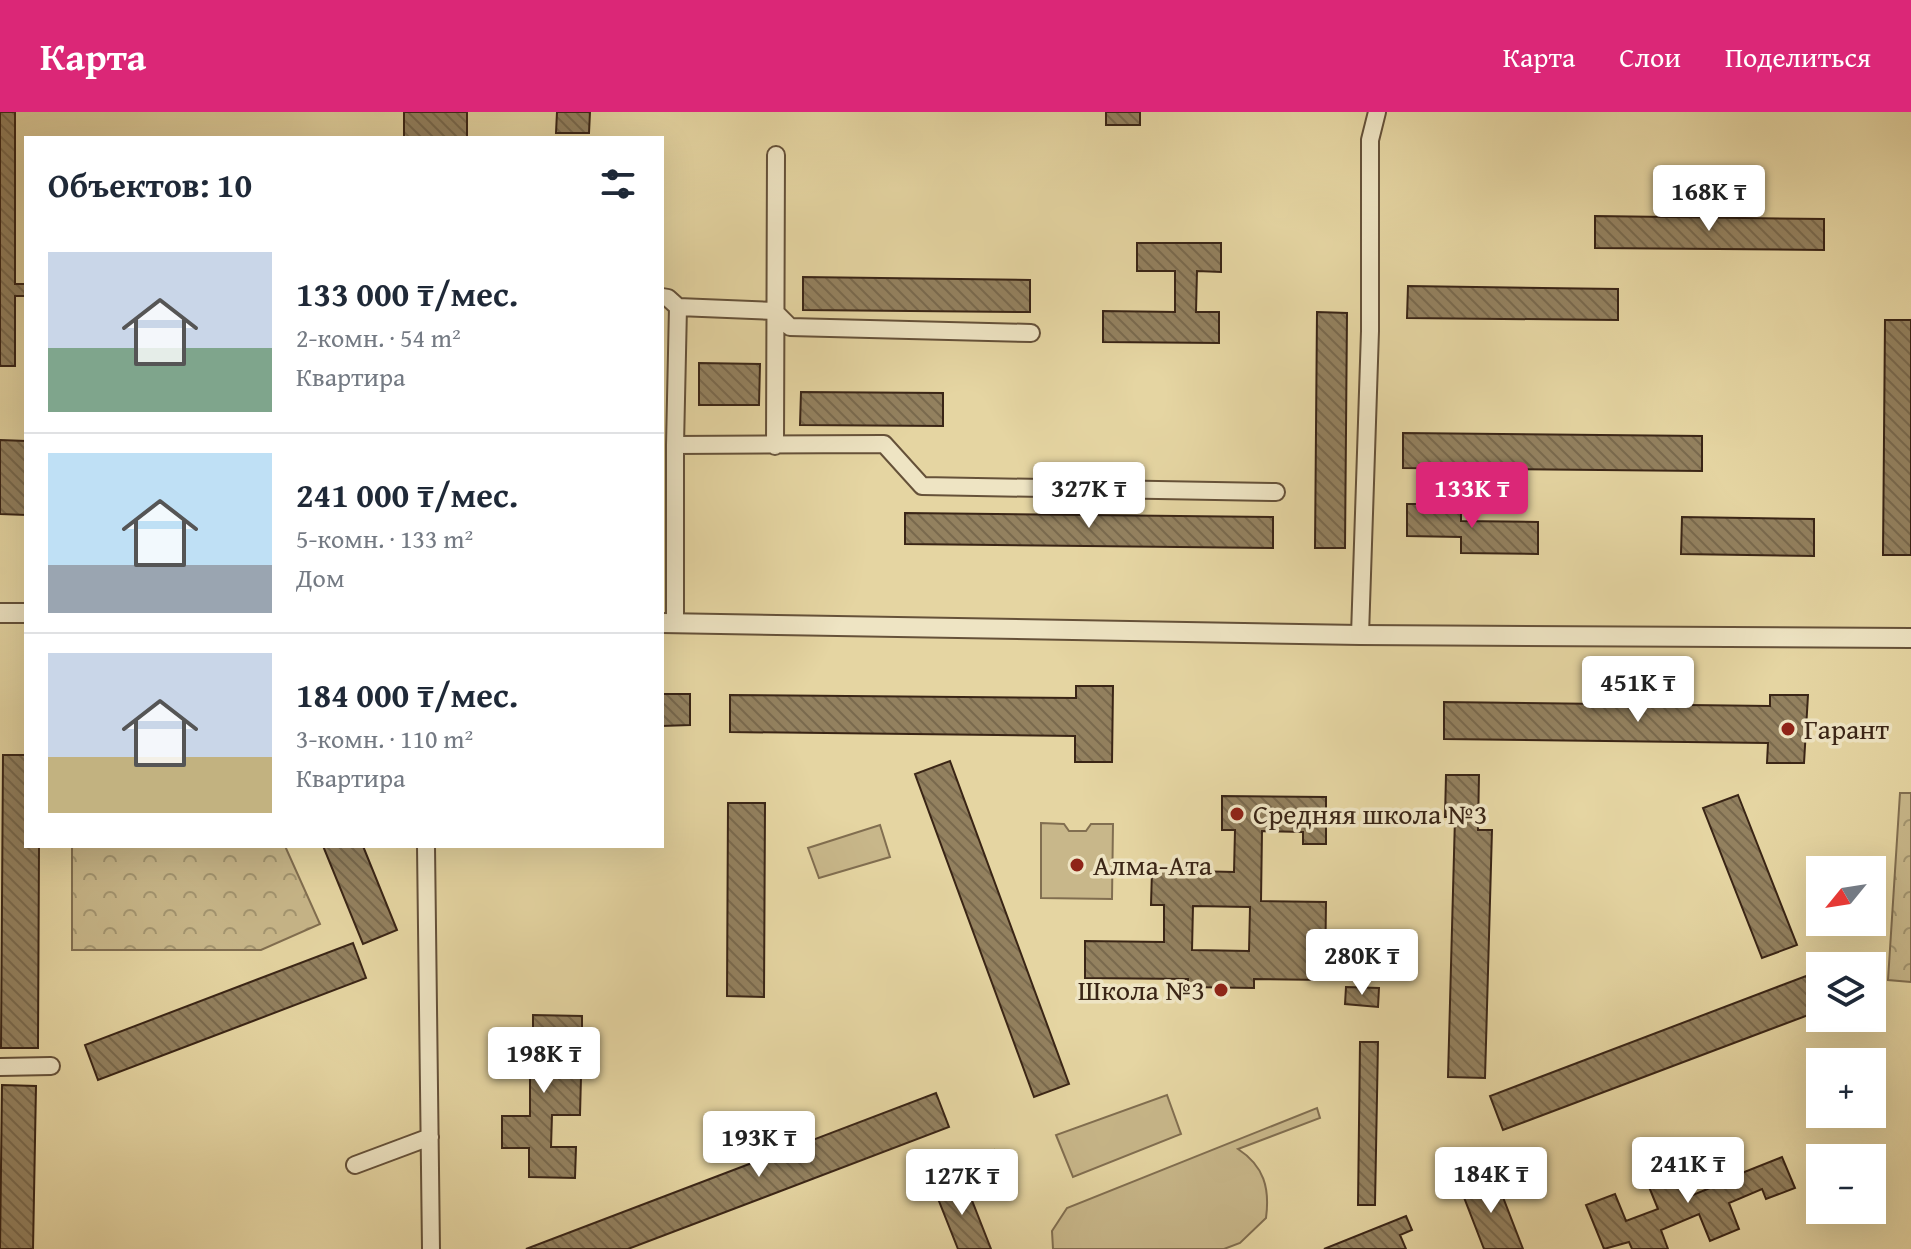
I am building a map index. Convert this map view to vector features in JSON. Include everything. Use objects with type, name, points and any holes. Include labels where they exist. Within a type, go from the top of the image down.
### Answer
[{"type":"street","points":[[1360,635],[1370,331],[1370,140],[1377,112]]},
{"type":"street","points":[[775,446],[776,155]]},
{"type":"street","points":[[664,297],[678,307],[774,311],[790,327],[1031,333]]},
{"type":"street","points":[[678,307],[668,623],[1360,635],[1911,638]]},
{"type":"street","points":[[675,445],[884,444],[922,486],[1276,492]]},
{"type":"street","points":[[0,613],[24,613]]},
{"type":"street","points":[[426,848],[431,1249]]},
{"type":"street","points":[[0,1067],[51,1066]]},
{"type":"street","points":[[355,1165],[430,1137]]},
{"type":"green space","points":[[1900,793],[1911,793],[1911,982],[1888,980]]},
{"type":"green space","name":"Алма-Ата","points":[[1041,823],[1064,824],[1069,831],[1086,831],[1091,824],[1113,824],[1112,899],[1041,898]]},
{"type":"green space","points":[[880,825],[890,857],[819,878],[808,848]]},
{"type":"green space","points":[[72,848],[286,848],[320,924],[261,950],[72,950]]},
{"type":"green space","points":[[1167,1095],[1181,1134],[1073,1177],[1056,1135]]},
{"type":"green space","points":[[1317,1108],[1320,1118],[1238,1149],[1259,1170],[1267,1197],[1266,1218],[1240,1243],[1224,1249],[1053,1249],[1052,1231],[1067,1208]]},
{"type":"building","points":[[0,112],[15,112],[15,284],[24,284],[24,296],[15,296],[15,366],[0,366]]},
{"type":"building","points":[[404,112],[467,112],[467,136],[404,136]]},
{"type":"building","points":[[557,112],[590,112],[589,133],[556,133]]},
{"type":"building","points":[[1106,112],[1140,112],[1140,125],[1106,125]]},
{"type":"building","points":[[1595,216],[1824,219],[1824,250],[1595,248]]},
{"type":"building","points":[[1137,243],[1221,243],[1221,272],[1197,271],[1196,312],[1219,312],[1219,343],[1103,342],[1103,311],[1175,312],[1175,271],[1137,271]]},
{"type":"building","points":[[803,277],[1030,280],[1030,312],[803,310]]},
{"type":"building","points":[[1408,286],[1618,289],[1618,320],[1407,318]]},
{"type":"building","points":[[1317,312],[1347,313],[1345,548],[1315,548]]},
{"type":"building","points":[[1885,320],[1911,320],[1911,555],[1883,555]]},
{"type":"building","points":[[699,363],[760,364],[759,405],[699,405]]},
{"type":"building","points":[[801,392],[943,393],[943,426],[800,425]]},
{"type":"building","points":[[1403,433],[1702,436],[1702,471],[1403,468]]},
{"type":"building","points":[[0,440],[24,441],[24,515],[0,514]]},
{"type":"building","points":[[1407,504],[1461,504],[1461,521],[1538,522],[1538,554],[1461,553],[1461,537],[1407,536]]},
{"type":"building","points":[[905,513],[1273,517],[1273,548],[905,544]]},
{"type":"building","points":[[1682,517],[1814,519],[1814,556],[1681,554]]},
{"type":"building","points":[[1076,686],[1113,686],[1112,762],[1075,762],[1075,736],[730,732],[730,695],[1076,698]]},
{"type":"building","points":[[664,694],[690,694],[690,725],[664,726]]},
{"type":"building","points":[[1770,695],[1808,695],[1804,763],[1767,763],[1768,743],[1444,739],[1444,702],[1770,706]]},
{"type":"building","points":[[3,755],[24,755],[24,848],[39,848],[38,1048],[1,1048]]},
{"type":"building","points":[[950,761],[1069,1084],[1034,1097],[915,774]]},
{"type":"building","points":[[1446,775],[1479,775],[1478,830],[1492,830],[1485,1078],[1448,1077],[1455,817],[1445,817]]},
{"type":"building","points":[[1738,795],[1797,945],[1762,958],[1703,808]]},
{"type":"building","points":[[1222,796],[1326,797],[1326,844],[1303,844],[1303,832],[1262,831],[1261,901],[1326,902],[1325,980],[1254,979],[1254,988],[1188,987],[1188,979],[1085,978],[1085,941],[1164,942],[1164,905],[1151,905],[1152,870],[1234,872],[1235,830],[1222,830]],"holes":[[[1193,906],[1250,907],[1249,951],[1192,950]]]},
{"type":"building","points":[[728,803],[765,803],[764,997],[727,996]]},
{"type":"building","points":[[324,848],[364,848],[397,930],[363,944]]},
{"type":"building","points":[[353,943],[366,978],[98,1080],[85,1045]]},
{"type":"building","points":[[1806,976],[1806,1016],[1503,1130],[1490,1096]]},
{"type":"building","points":[[1346,987],[1379,988],[1378,1007],[1345,1004]]},
{"type":"building","points":[[533,1015],[582,1016],[582,1047],[554,1047],[553,1076],[581,1077],[580,1115],[552,1115],[551,1147],[576,1147],[575,1178],[529,1177],[529,1148],[502,1148],[502,1116],[530,1116],[530,1075],[503,1075],[504,1040],[533,1041]]},
{"type":"building","points":[[1360,1042],[1378,1042],[1375,1205],[1358,1205]]},
{"type":"building","points":[[2,1085],[36,1086],[33,1249],[0,1249]]},
{"type":"building","points":[[936,1093],[949,1127],[628,1249],[526,1249]]},
{"type":"building","points":[[994,1150],[1000,1171],[983,1176],[977,1157]]},
{"type":"building","points":[[1728,1152],[1737,1175],[1782,1157],[1795,1188],[1766,1199],[1762,1189],[1729,1203],[1739,1229],[1710,1241],[1699,1214],[1661,1230],[1668,1249],[1632,1249],[1629,1242],[1604,1249],[1586,1205],[1615,1194],[1626,1221],[1658,1209],[1647,1182],[1677,1170],[1688,1197],[1720,1184],[1710,1159]]},
{"type":"building","points":[[1494,1174],[1523,1249],[1484,1249],[1460,1187]]},
{"type":"building","points":[[964,1180],[991,1249],[958,1249],[935,1191]]},
{"type":"building","points":[[1406,1216],[1412,1230],[1400,1235],[1406,1249],[1324,1249]]},
{"type":"place","name":"Гарант","points":[[1788,729]]},
{"type":"place","name":"Средняя школа №3","points":[[1237,814]]},
{"type":"place","name":"Алма-Ата","points":[[1077,865]]},
{"type":"place","name":"Школа №3","points":[[1221,990]]}]
